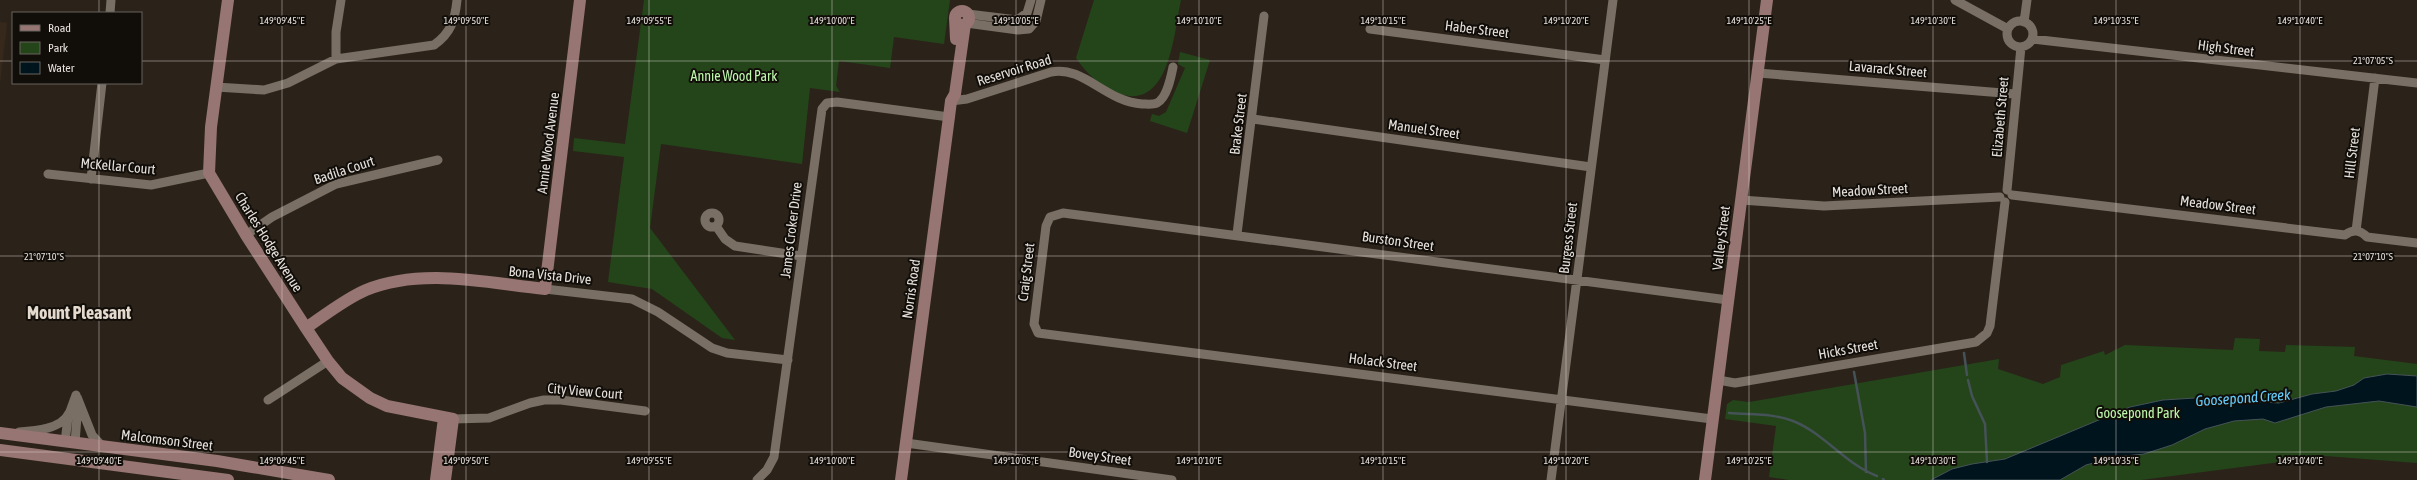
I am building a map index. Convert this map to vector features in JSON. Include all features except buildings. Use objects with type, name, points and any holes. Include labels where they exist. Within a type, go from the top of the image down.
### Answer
[{"type":"street","points":[[110,12],[111,0]]},
{"type":"street","points":[[209,173],[211,128],[228,0]]},
{"type":"street","points":[[336,59],[336,32],[341,0]]},
{"type":"street","points":[[216,87],[264,90],[276,88],[336,59],[434,45],[445,38],[451,27],[457,0]]},
{"type":"street","name":"Annie Wood Avenue","points":[[545,289],[580,0]]},
{"type":"street","name":"Norris Road","points":[[961,0],[963,18]]},
{"type":"street","name":"Norris Road","points":[[902,480],[951,101],[949,94],[957,33],[963,18],[967,0]]},
{"type":"street","points":[[988,21],[1014,20],[1027,13],[1031,0]]},
{"type":"street","points":[[963,18],[988,21],[1024,30],[1032,28],[1037,19],[1041,0]]},
{"type":"street","name":"Burgess Street","points":[[1551,480],[1613,0]]},
{"type":"street","name":"Valley Street","points":[[1705,480],[1767,0]]},
{"type":"street","points":[[1955,0],[2008,29]]},
{"type":"street","points":[[2024,22],[2028,0]]},
{"type":"street","points":[[1027,13],[1037,19]]},
{"type":"street","name":"Brake Street","points":[[1237,234],[1264,16]]},
{"type":"street","points":[[2013,22],[2024,22],[2032,30],[2032,39],[2029,44],[2021,47],[2014,46],[2007,40],[2008,29],[2013,22]]},
{"type":"street","name":"Haber Street","points":[[1370,29],[1605,60]]},
{"type":"street","name":"High Street","points":[[2032,39],[2417,83]]},
{"type":"street","name":"Elizabeth Street","points":[[2010,193],[2015,94],[2021,47]]},
{"type":"street","name":"Reservoir Road","points":[[951,101],[967,99],[1051,72],[1063,70],[1076,74],[1118,99],[1139,104],[1154,104],[1159,102],[1165,91],[1173,67]]},
{"type":"street","name":"Lavarack Street","points":[[1758,73],[2015,94]]},
{"type":"street","name":"Hill Street","points":[[2356,231],[2375,78]]},
{"type":"street","points":[[91,179],[102,84]]},
{"type":"street","name":"James Croker Drive","points":[[757,480],[767,470],[774,457],[820,114],[825,105],[837,102],[949,117]]},
{"type":"street","name":"Manuel Street","points":[[1252,119],[1591,167]]},
{"type":"street","name":"Badila Court","points":[[246,235],[272,217],[336,184],[357,177],[438,160]]},
{"type":"street","name":"McKellar Court","points":[[48,174],[151,185],[209,173]]},
{"type":"street","name":"Charles Hodge Avenue","points":[[209,173],[246,235],[306,328],[342,378],[370,398],[387,406],[448,418]]},
{"type":"street","points":[[2002,200],[2011,201],[2010,193]]},
{"type":"street","name":"Meadow Street","points":[[2010,193],[2345,235],[2350,231],[2356,231]]},
{"type":"street","name":"Meadow Street","points":[[1741,200],[1824,206],[2002,200]]},
{"type":"street","name":"Hicks Street","points":[[1718,380],[1735,383],[1976,342],[1982,338],[1990,326],[2002,200]]},
{"type":"street","name":"Burston Street","points":[[1063,213],[1237,234],[1728,300]]},
{"type":"street","name":"Craig Street","points":[[1050,335],[1038,333],[1034,324],[1046,226],[1050,217],[1063,213]]},
{"type":"street","points":[[716,226],[725,239],[734,246],[802,256]]},
{"type":"street","points":[[2356,231],[2362,232],[2367,237],[2417,243]]},
{"type":"street","name":"Bona Vista Drive","points":[[306,328],[365,291],[387,283],[405,280],[446,279],[632,299],[658,312],[712,348],[727,353],[788,360]]},
{"type":"street","name":"Holack Street","points":[[1050,335],[1561,399],[1712,420]]},
{"type":"street","points":[[268,400],[328,360]]},
{"type":"street","points":[[0,433],[29,432],[62,422],[69,413],[76,395],[77,397]]},
{"type":"street","points":[[70,442],[78,415],[77,397]]},
{"type":"street","points":[[77,397],[91,433],[103,447]]},
{"type":"street","name":"City View Court","points":[[448,418],[489,418],[530,403],[544,400],[561,400],[645,411]]},
{"type":"street","points":[[68,459],[70,442],[69,413]]},
{"type":"street","points":[[445,480],[448,418]]},
{"type":"street","points":[[436,480],[448,418]]},
{"type":"street","name":"Malcomson Street","points":[[0,433],[261,468],[329,480]]},
{"type":"street","name":"Bovey Street","points":[[906,443],[1172,480]]},
{"type":"street","points":[[0,450],[228,480]]},
{"type":"street","points":[[447,460],[452,480]]},
{"type":"shaded area","points":[[0,22],[7,23],[0,84]]},
{"type":"green space","name":"Annie Wood Park","points":[[644,0],[950,0],[944,44],[894,37],[890,68],[839,61],[836,86],[840,92],[810,88],[802,164],[661,144],[650,228],[735,340],[722,338],[652,289],[608,282],[624,157],[573,151],[574,138],[625,144]]},
{"type":"green space","points":[[1094,0],[1181,0],[1176,30],[1167,65],[1159,80],[1150,91],[1137,96],[1120,94],[1113,91],[1095,80],[1076,58]]},
{"type":"green space","points":[[1180,52],[1210,60],[1187,133],[1150,121],[1152,114],[1159,116],[1166,112],[1185,68],[1178,64]]},
{"type":"green space","name":"Goosepond Park","points":[[2235,338],[2260,339],[2259,351],[2285,352],[2286,345],[2355,347],[2354,356],[2417,364],[2417,463],[2326,456],[2141,480],[1789,480],[1769,477],[1776,426],[1725,419],[1727,404],[1733,400],[1749,402],[1999,359],[1998,369],[2043,384],[2060,377],[2061,365],[2104,351],[2105,355],[2125,345],[2233,350]]},
{"type":"water","points":[[2387,374],[2417,376],[2417,407],[2379,401],[2326,407],[2275,423],[2263,419],[2234,421],[2205,429],[2172,445],[2144,454],[2116,457],[2086,465],[2060,480],[1931,480],[1952,469],[1972,464],[2005,459],[2130,407],[2163,400],[2195,398],[2279,403],[2312,394],[2336,391],[2354,385],[2364,378]]},
{"type":"waterway","points":[[1964,353],[1967,375]]},
{"type":"waterway","points":[[1854,372],[1865,433],[1866,472]]},
{"type":"waterway","points":[[1968,380],[1972,396],[1985,424],[1987,462]]},
{"type":"waterway","points":[[1729,413],[1769,415],[1793,421],[1815,433],[1865,471],[1877,476]]},
{"type":"district","name":"Mount Pleasant","points":[[79,313]]},
{"type":"water label","name":"Goosepond Creek","points":[[2243,398]]}]
